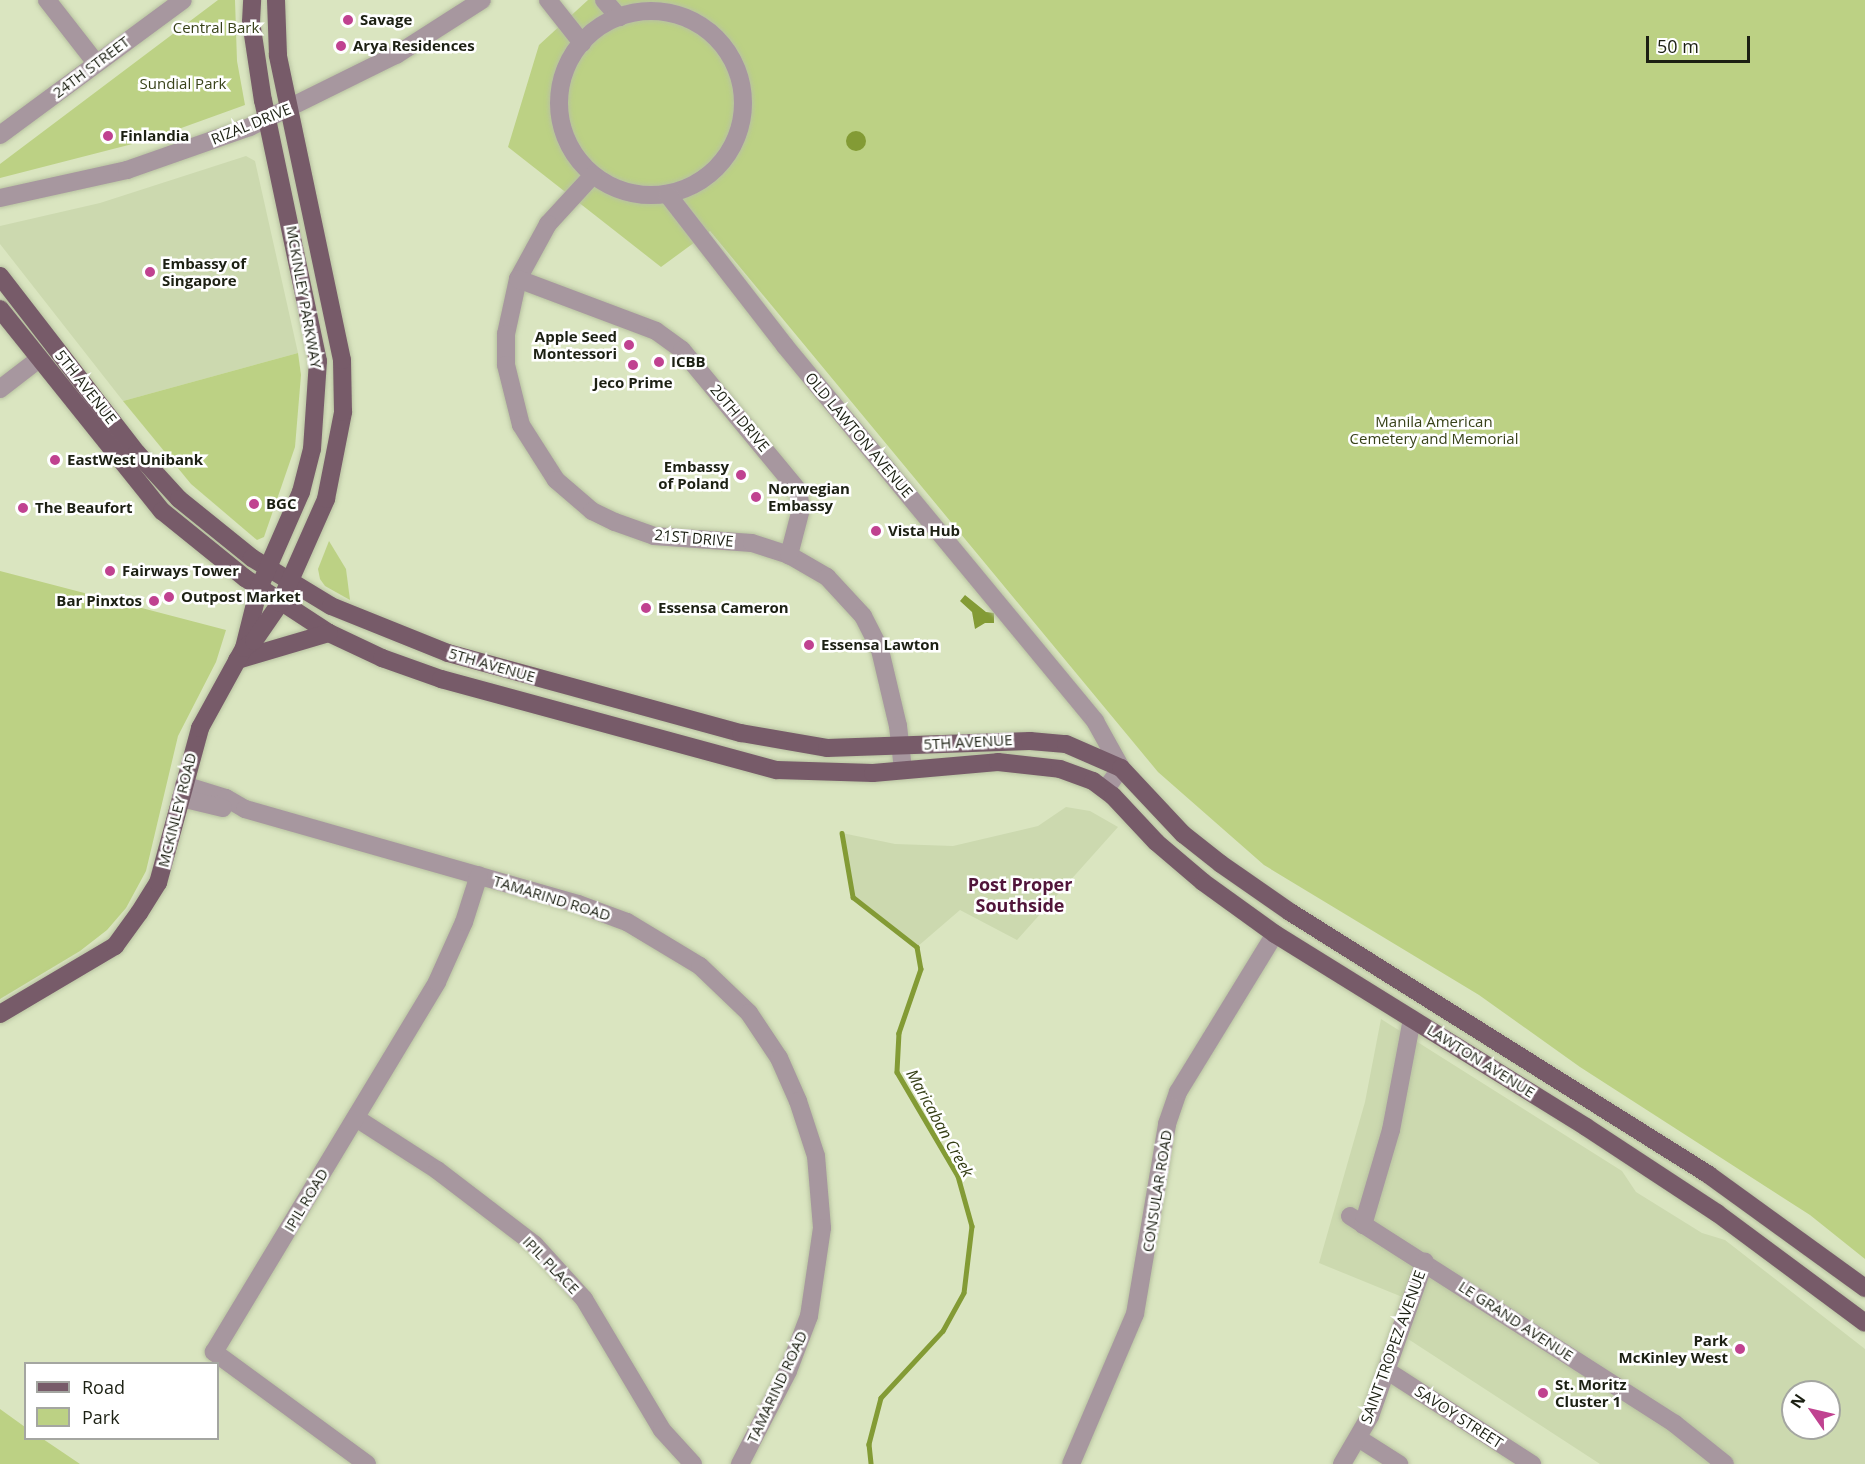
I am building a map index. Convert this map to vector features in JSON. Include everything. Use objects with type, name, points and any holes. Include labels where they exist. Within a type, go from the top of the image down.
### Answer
[{"type":"main road","name":"MCKINLEY PARKWAY","points":[[252,0],[251,22],[267,120],[318,361],[312,448],[300,492],[259,588]]},
{"type":"main road","name":"MCKINLEY PARKWAY","points":[[276,0],[278,55],[342,360],[343,412],[326,499],[290,582]]},
{"type":"main road","name":"5TH AVENUE","points":[[0,276],[159,478],[196,515],[267,568],[343,612],[448,653],[719,727],[827,748],[901,747],[1001,739],[1066,744],[1121,768]]},
{"type":"main road","name":"5TH AVENUE","points":[[0,309],[162,511],[280,603],[329,633],[382,658],[441,679],[732,760],[811,774],[903,770],[966,762],[1025,763],[1060,769],[1105,790]]},
{"type":"main road","name":"MCKINLEY ROAD","points":[[241,654],[254,641],[280,603],[290,582]]},
{"type":"main road","name":"MCKINLEY ROAD","points":[[0,1014],[115,946],[158,883],[200,728],[241,654],[259,588]]},
{"type":"main road","points":[[241,654],[329,633]]},
{"type":"main road","name":"LAWTON AVENUE","points":[[1121,768],[1183,834],[1246,882],[1669,1148],[1781,1223],[1865,1288]]},
{"type":"main road","name":"LAWTON AVENUE","points":[[1105,790],[1187,869],[1275,934],[1717,1213],[1865,1323]]},
{"type":"street","points":[[47,0],[96,63]]},
{"type":"street","name":"24TH STREET","points":[[0,135],[183,0]]},
{"type":"street","name":"RIZAL DRIVE","points":[[0,198],[127,170],[267,120],[396,55],[482,0]]},
{"type":"street","points":[[548,0],[582,43]]},
{"type":"street","points":[[604,0],[619,17]]},
{"type":"street","points":[[656,11],[692,20],[717,38],[740,76],[742,121],[728,155],[702,181],[668,195],[628,193],[592,175],[566,140],[559,111],[562,82],[582,43],[619,17],[656,11]]},
{"type":"street","name":"21ST DRIVE","points":[[592,175],[548,224],[518,279],[506,334],[511,396],[526,435],[556,480],[592,511],[634,530],[675,538],[752,543],[789,555],[827,577],[849,597],[870,628],[886,667],[903,770]]},
{"type":"street","name":"OLD LAWTON AVENUE","points":[[668,195],[785,346],[1087,711],[1121,768]]},
{"type":"street","name":"20TH DRIVE","points":[[518,279],[656,331],[682,350],[798,490],[801,509],[789,555]]},
{"type":"street","points":[[0,389],[39,359]]},
{"type":"street","points":[[1105,790],[1121,768]]},
{"type":"street","name":"TAMARIND ROAD","points":[[183,792],[479,875],[627,922],[692,961],[749,1013],[779,1058],[798,1101],[816,1156],[822,1228],[817,1277],[809,1317],[788,1371],[740,1464]]},
{"type":"street","name":"IPIL ROAD","points":[[367,1464],[214,1352],[437,982],[464,922],[479,875]]},
{"type":"street","name":"CONSULAR ROAD","points":[[1071,1464],[1135,1314],[1167,1124],[1178,1092],[1275,934]]},
{"type":"street","name":"LE GRAND AVENUE","points":[[1412,1019],[1391,1130],[1356,1220],[1425,1261],[1675,1424],[1725,1464]]},
{"type":"street","name":"IPIL PLACE","points":[[356,1118],[437,1170],[535,1245],[585,1299],[662,1430],[693,1464]]},
{"type":"street","name":"SAINT TROPEZ AVENUE","points":[[1342,1464],[1358,1438],[1386,1370],[1425,1261]]},
{"type":"street","name":"SAVOY STREET","points":[[1386,1370],[1532,1464]]},
{"type":"street","points":[[1358,1438],[1399,1464]]},
{"type":"shaded area","points":[[856,131],[863,134],[866,141],[863,148],[856,151],[849,148],[846,141],[849,134]]},
{"type":"shaded area","name":"Embassy of Singapore","points":[[246,156],[255,161],[298,353],[123,401],[0,244],[0,226],[100,203]]},
{"type":"shaded area","points":[[965,595],[986,612],[994,613],[994,623],[985,623],[975,629],[972,612],[960,601]]},
{"type":"shaded area","points":[[1066,807],[1090,811],[1118,827],[1017,940],[960,910],[917,947],[853,897],[842,833],[895,844],[953,846],[1038,826]]},
{"type":"shaded area","points":[[1381,1019],[1622,1171],[1636,1192],[1702,1233],[1725,1240],[1865,1349],[1865,1464],[1600,1464],[1405,1337],[1417,1303],[1319,1263],[1365,1102]]},
{"type":"green space","name":"Sundial Park","points":[[218,0],[235,0],[237,61],[245,105],[148,140],[0,178],[0,164]]},
{"type":"green space","name":"Manila American Cemetery and Memorial","points":[[588,0],[1865,0],[1865,1259],[1810,1215],[1580,1067],[1479,995],[1264,865],[1158,772],[710,231],[661,267],[508,147],[539,45]]},
{"type":"green space","points":[[298,353],[301,375],[295,447],[264,537],[257,540],[191,484],[123,401]]},
{"type":"green space","points":[[329,541],[346,569],[350,600],[325,586],[320,579],[318,569]]},
{"type":"green space","points":[[0,571],[226,630],[216,662],[178,736],[146,871],[126,908],[107,930],[80,951],[0,999]]},
{"type":"green space","points":[[0,1409],[24,1426],[24,1440],[44,1440],[80,1464],[0,1464]]},
{"type":"waterway","name":"Maricaban Creek","points":[[842,833],[853,897],[917,947],[921,969],[899,1033],[897,1072],[958,1176],[972,1226],[964,1293],[943,1331],[881,1398],[869,1444],[871,1464]]},
{"type":"place","name":"Savage","points":[[348,20]]},
{"type":"place","name":"Arya Residences","points":[[341,46]]},
{"type":"place","name":"Finlandia","points":[[108,136]]},
{"type":"place","name":"Embassy of Singapore","points":[[150,272]]},
{"type":"place","name":"Apple Seed Montessori","points":[[629,345]]},
{"type":"place","name":"ICBB","points":[[659,362]]},
{"type":"place","name":"Jeco Prime","points":[[633,365]]},
{"type":"place","name":"EastWest Unibank","points":[[55,460]]},
{"type":"place","name":"Embassy of Poland","points":[[741,475]]},
{"type":"place","name":"Norwegian Embassy","points":[[756,497]]},
{"type":"place","name":"BGC","points":[[254,504]]},
{"type":"place","name":"The Beaufort","points":[[23,508]]},
{"type":"place","name":"Vista Hub","points":[[876,531]]},
{"type":"place","name":"Fairways Tower","points":[[110,571]]},
{"type":"place","name":"Outpost Market","points":[[169,597]]},
{"type":"place","name":"Bar Pinxtos","points":[[154,601]]},
{"type":"place","name":"Essensa Cameron","points":[[646,608]]},
{"type":"place","name":"Essensa Lawton","points":[[809,645]]},
{"type":"place","name":"Park McKinley West","points":[[1740,1349]]},
{"type":"place","name":"St. Moritz Cluster 1","points":[[1543,1393]]},
{"type":"district","name":"Post Proper Southside","points":[[1020,895]]},
{"type":"park label","name":"Central Bark","points":[[216,28]]}]
